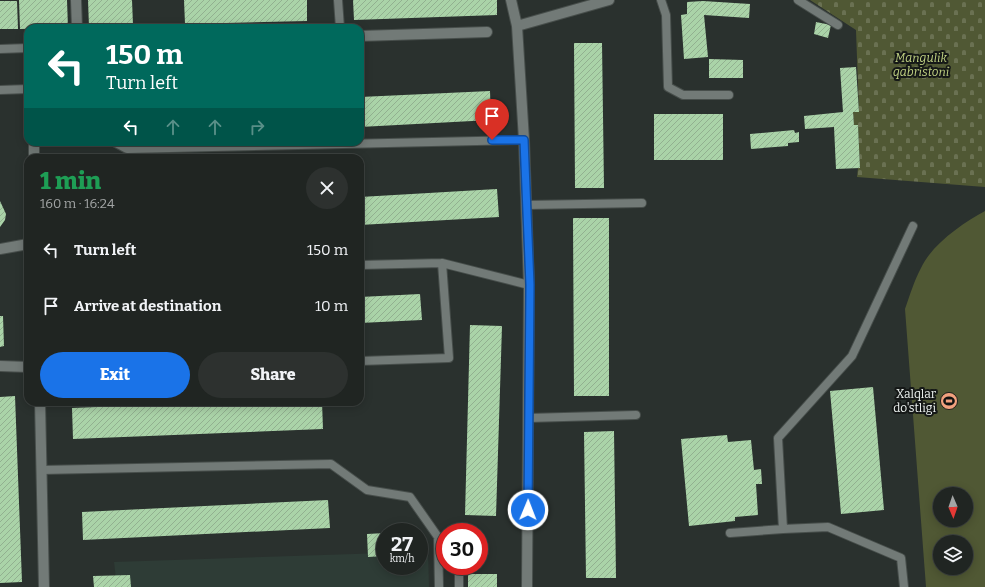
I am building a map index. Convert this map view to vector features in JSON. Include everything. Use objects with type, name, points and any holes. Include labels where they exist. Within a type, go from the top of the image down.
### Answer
[{"type":"street","points":[[76,0],[77,24]]},
{"type":"street","points":[[511,0],[517,26],[524,140],[530,285],[527,587]]},
{"type":"street","points":[[517,26],[608,0]]},
{"type":"street","points":[[364,36],[487,32]]},
{"type":"street","points":[[0,249],[24,245]]},
{"type":"street","points":[[0,366],[24,367]]},
{"type":"street","points":[[40,406],[44,587]]},
{"type":"lane","points":[[338,0],[340,24]]},
{"type":"lane","points":[[661,0],[666,15],[668,87],[683,94],[729,95]]},
{"type":"lane","points":[[798,0],[838,25]]},
{"type":"lane","points":[[0,49],[24,48]]},
{"type":"lane","points":[[0,90],[24,89]]},
{"type":"lane","points":[[364,144],[524,140]]},
{"type":"lane","points":[[121,146],[127,149],[259,146]]},
{"type":"lane","points":[[127,149],[129,154]]},
{"type":"lane","points":[[526,205],[642,203]]},
{"type":"lane","points":[[783,529],[778,438],[852,356],[913,226]]},
{"type":"lane","points":[[364,265],[442,264],[530,285]]},
{"type":"lane","points":[[364,362],[449,358],[442,264]]},
{"type":"lane","points":[[528,418],[636,415]]},
{"type":"lane","points":[[41,470],[331,464],[367,490],[410,497],[438,537],[439,587]]},
{"type":"lane","points":[[730,532],[828,527],[900,558],[904,587]]},
{"type":"lane","points":[[459,575],[459,587]]},
{"type":"shaded area","points":[[428,551],[429,587],[117,587],[114,562],[376,553],[376,575],[428,575]]},
{"type":"green space","name":"Mangulik qabristoni","points":[[810,0],[985,0],[985,187],[857,177],[858,168],[860,168],[858,125],[854,125],[853,112],[859,112],[856,30]]},
{"type":"green space","name":"Xalqlar do'stligi","points":[[985,211],[985,587],[926,587],[905,309],[916,278],[926,259],[940,243],[958,228]]},
{"type":"building","points":[[19,0],[67,0],[68,24],[24,24],[24,29],[20,29]]},
{"type":"building","points":[[88,0],[132,0],[133,24],[89,24]]},
{"type":"building","points":[[184,0],[307,0],[307,21],[185,24]]},
{"type":"building","points":[[353,0],[497,0],[497,15],[354,20]]},
{"type":"building","points":[[0,1],[17,1],[18,29],[0,29]]},
{"type":"building","points":[[703,1],[750,4],[749,18],[704,15],[708,57],[684,59],[681,15],[687,14],[687,2]]},
{"type":"building","points":[[816,22],[831,25],[828,38],[814,34]]},
{"type":"building","points":[[574,43],[602,43],[604,188],[575,188]]},
{"type":"building","points":[[709,59],[743,60],[743,78],[709,78]]},
{"type":"building","points":[[856,67],[859,112],[853,112],[854,125],[858,125],[860,168],[836,169],[834,127],[805,129],[804,116],[843,112],[840,68]]},
{"type":"building","points":[[490,91],[491,120],[364,127],[364,97]]},
{"type":"building","points":[[654,114],[723,114],[723,160],[654,160]]},
{"type":"building","points":[[794,130],[795,133],[799,132],[799,142],[788,143],[788,146],[751,149],[750,134]]},
{"type":"building","points":[[497,189],[499,217],[364,225],[364,197]]},
{"type":"building","points":[[0,201],[6,214],[5,220],[0,227]]},
{"type":"building","points":[[573,218],[609,218],[609,396],[574,396]]},
{"type":"building","points":[[420,294],[422,320],[364,323],[364,297]]},
{"type":"building","points":[[0,316],[3,316],[4,346],[0,347]]},
{"type":"building","points":[[470,325],[502,326],[496,516],[465,515]]},
{"type":"building","points":[[873,387],[884,510],[841,514],[830,391]]},
{"type":"building","points":[[15,396],[22,582],[0,583],[0,397]]},
{"type":"building","points":[[122,406],[322,406],[323,429],[73,439],[72,408]]},
{"type":"building","points":[[614,431],[616,578],[586,578],[584,432]]},
{"type":"building","points":[[727,435],[728,442],[751,440],[754,470],[761,469],[762,484],[756,484],[758,515],[735,517],[735,521],[689,526],[681,439]]},
{"type":"building","points":[[328,500],[330,528],[83,540],[82,512]]},
{"type":"building","points":[[367,534],[376,534],[376,557],[368,557]]},
{"type":"building","points":[[497,574],[497,587],[468,587],[468,575]]},
{"type":"building","points":[[130,575],[131,587],[94,587],[93,576]]},
{"type":"place","name":"Xalqlar do'stligi","points":[[949,401]]},
{"type":"route","points":[[492,140],[524,140],[530,285],[528,510]]}]
